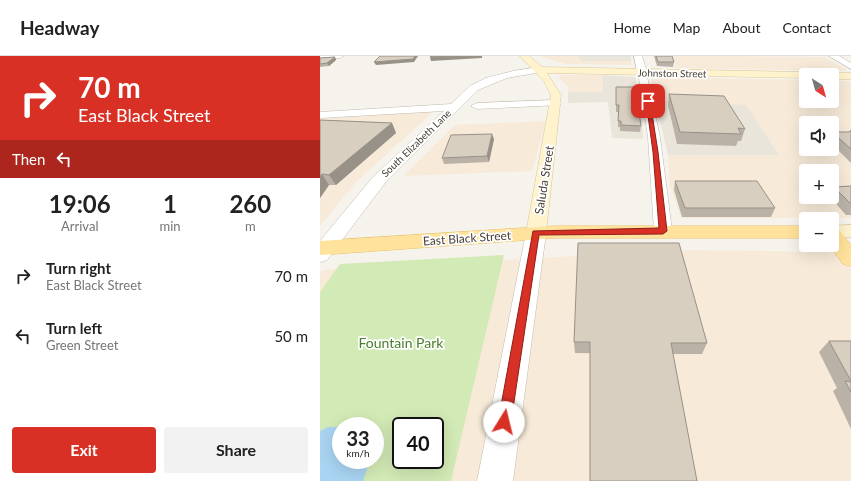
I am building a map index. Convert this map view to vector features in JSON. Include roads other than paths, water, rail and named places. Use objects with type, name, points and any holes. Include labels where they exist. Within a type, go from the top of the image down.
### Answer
[{"type":"main road","name":"Saluda Street","points":[[524,56],[539,70],[555,90],[556,103],[536,233]]},
{"type":"main road","name":"Johnston Street","points":[[539,70],[799,75]]},
{"type":"main road","points":[[839,76],[851,76]]},
{"type":"main road","name":"East Black Street","points":[[322,250],[536,233],[663,231],[799,232]]},
{"type":"main road","points":[[839,232],[851,231]]},
{"type":"main road","points":[[839,244],[851,259]]},
{"type":"street","points":[[320,57],[340,56]]},
{"type":"street","points":[[638,56],[654,137],[663,231]]},
{"type":"street","points":[[833,56],[851,66]]},
{"type":"street","name":"South Elizabeth Lane","points":[[322,250],[378,180],[454,107],[482,84],[513,74],[539,70]]},
{"type":"street","points":[[477,106],[556,103]]},
{"type":"street","points":[[320,115],[454,107]]},
{"type":"street","name":"Saluda Street","points":[[495,481],[536,233]]},
{"type":"water","points":[[328,427],[332,427],[332,469],[367,469],[363,481],[320,481],[320,431]]},
{"type":"park label","name":"Fountain Park","points":[[401,342]]}]
